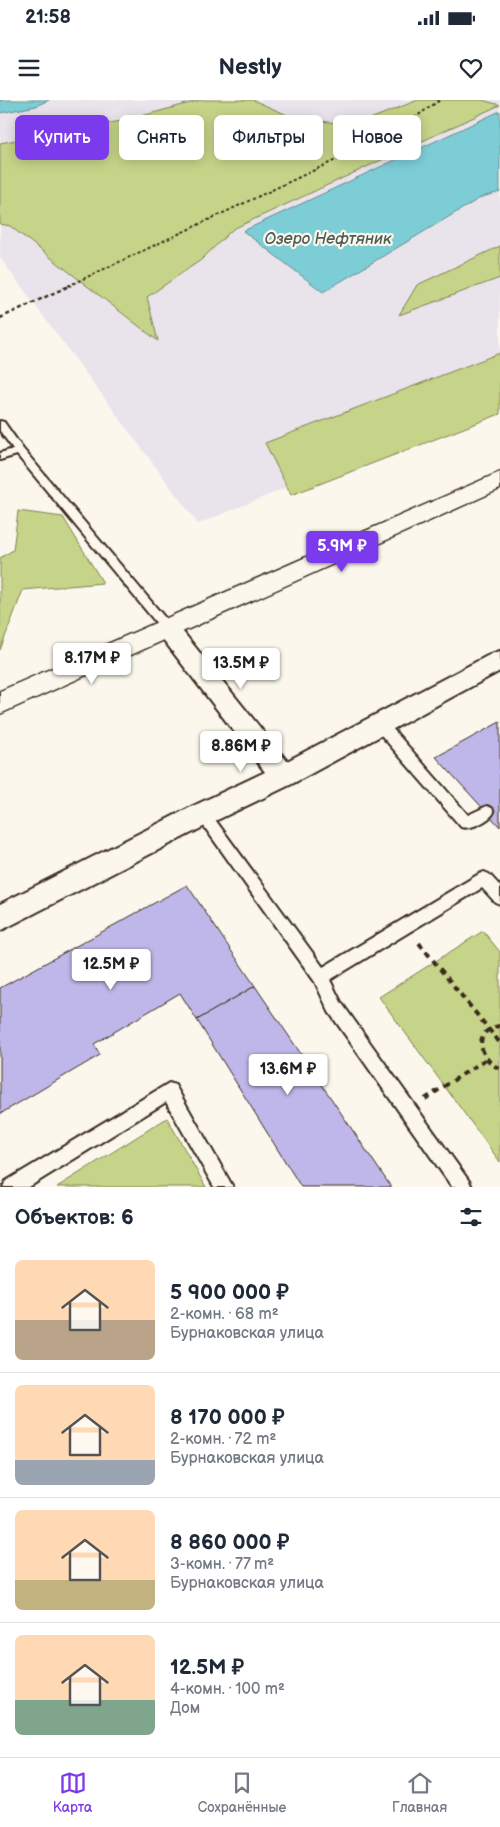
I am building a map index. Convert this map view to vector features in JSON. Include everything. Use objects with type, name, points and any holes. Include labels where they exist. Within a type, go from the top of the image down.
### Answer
[{"type":"main road","points":[[0,703],[500,480]]},
{"type":"street","points":[[168,628],[283,776]]},
{"type":"street","points":[[0,918],[203,814],[283,776],[500,660]]},
{"type":"lane","points":[[0,424],[19,450],[168,628]]},
{"type":"lane","points":[[0,457],[19,450]]},
{"type":"lane","points":[[380,724],[466,823],[487,812]]},
{"type":"lane","points":[[203,814],[321,977],[335,1007],[462,1187]]},
{"type":"lane","points":[[321,977],[484,879],[500,897]]},
{"type":"lane","points":[[12,1187],[169,1091],[224,1187]]},
{"type":"path","points":[[0,318],[391,134],[440,100]]},
{"type":"path","points":[[406,927],[500,1043]]},
{"type":"path","points":[[500,1026],[489,1028],[480,1040],[480,1048],[486,1059],[500,1069]]},
{"type":"path","points":[[408,1110],[486,1059]]},
{"type":"shaded area","points":[[0,100],[500,100],[500,400],[198,524],[0,258]]},
{"type":"green space","points":[[201,100],[253,100],[287,115],[214,115],[214,160],[323,160],[323,121],[333,122],[333,160],[382,160],[233,229],[201,260],[147,297],[158,341],[10,226],[0,224],[0,143],[15,140],[15,160],[109,160],[109,123],[119,121],[119,160],[204,160],[204,115],[146,115]]},
{"type":"green space","points":[[418,100],[482,100],[500,105],[421,142],[421,115],[380,115]]},
{"type":"green space","points":[[500,246],[500,278],[399,315],[417,285]]},
{"type":"green space","points":[[500,353],[500,414],[291,495],[265,443]]},
{"type":"green space","points":[[18,511],[63,517],[103,583],[23,590],[0,650],[0,558],[13,550]]},
{"type":"green space","points":[[483,931],[500,952],[500,1162],[379,997]]},
{"type":"green space","points":[[167,1118],[206,1187],[57,1187]]},
{"type":"water","points":[[0,100],[49,100],[36,106],[0,113]]},
{"type":"water","name":"Озеро Нефтяник","points":[[500,111],[500,192],[482,197],[323,292],[243,231],[395,160],[421,160],[421,148]]},
{"type":"building","points":[[500,722],[500,827],[436,757]]},
{"type":"building","points":[[187,885],[255,986],[197,1020],[180,993],[94,1044],[100,1055],[0,1114],[0,988]]},
{"type":"building","points":[[255,986],[391,1187],[301,1187],[197,1020]]}]
